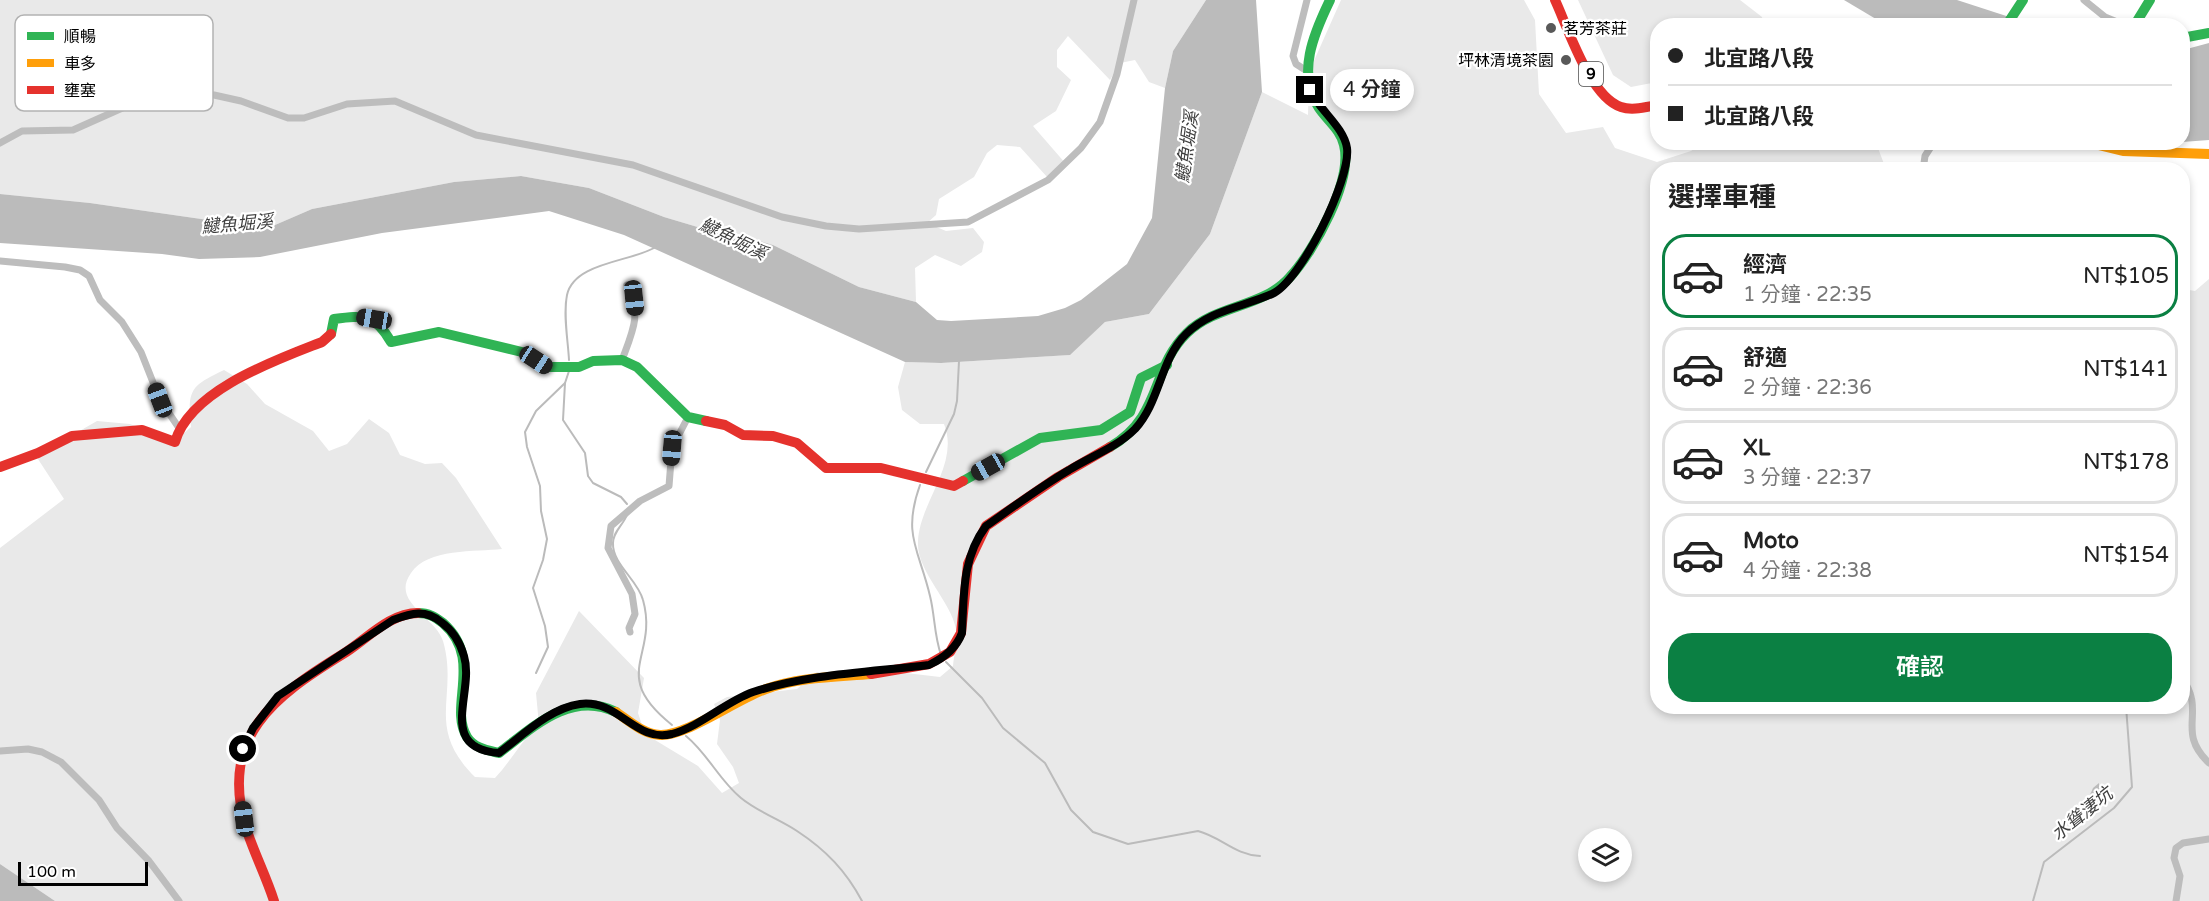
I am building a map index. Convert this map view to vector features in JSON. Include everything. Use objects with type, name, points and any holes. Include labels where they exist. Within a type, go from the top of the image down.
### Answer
[{"type":"main road","points":[[274,901],[244,819],[238,770],[243,749],[253,728],[278,696],[393,620],[413,613],[431,614],[449,629],[465,657],[462,726],[465,736],[479,750],[499,753],[550,715],[582,704],[614,710],[646,733],[671,734],[750,693],[774,686],[929,665],[940,660],[958,642],[962,633],[966,567],[978,537],[986,526],[1070,469],[1119,443],[1134,430],[1148,412],[1167,365],[1185,335],[1203,320],[1274,293],[1288,283],[1302,264],[1343,179],[1347,147],[1340,133],[1314,98],[1307,71],[1315,39],[1330,0]]},
{"type":"main road","name":"9","points":[[1555,0],[1602,93],[1616,105],[1631,109],[1650,106]]},
{"type":"main road","points":[[2011,18],[2023,0]]},
{"type":"main road","points":[[2139,18],[2150,0]]},
{"type":"main road","points":[[2190,37],[2209,33]]},
{"type":"main road","points":[[2119,150],[2209,154]]},
{"type":"main road","points":[[0,467],[38,453],[72,436],[142,430],[175,442],[179,428],[205,402],[255,368],[322,342],[333,332],[334,319],[356,316],[374,319],[381,324],[391,342],[439,332],[526,353],[547,367],[579,367],[593,361],[622,360],[637,367],[688,417],[725,425],[743,435],[773,436],[797,443],[826,468],[881,468],[954,486],[1040,438],[1101,429],[1130,412],[1141,378],[1167,365]]},
{"type":"street","points":[[213,95],[288,118],[304,118],[347,104],[395,100],[476,135],[633,165],[793,219],[859,229],[968,222],[1048,180],[1081,148],[1100,122],[1117,74],[1134,0]]},
{"type":"street","points":[[1306,0],[1293,56],[1296,64],[1307,71]]},
{"type":"street","points":[[2086,1],[2107,18]]},
{"type":"street","points":[[0,143],[22,131],[73,130],[116,111]]},
{"type":"street","points":[[0,261],[65,267],[80,270],[89,276],[100,300],[122,322],[141,352],[160,400],[179,428]]},
{"type":"street","points":[[622,360],[637,320],[634,298],[627,285]]},
{"type":"street","points":[[630,632],[629,628],[635,614],[632,594],[609,548],[611,526],[640,501],[669,486],[672,448],[688,417]]},
{"type":"street","points":[[2190,688],[2194,704],[2191,738],[2194,747],[2209,762]]},
{"type":"street","points":[[0,751],[28,749],[42,752],[61,762],[99,800],[117,828],[149,861],[179,901]]},
{"type":"street","points":[[2176,901],[2180,876],[2174,858],[2176,849],[2183,843],[2209,839]]},
{"type":"shaded area","points":[[0,0],[1206,0],[1173,51],[1165,88],[1149,82],[1135,60],[1120,63],[1110,80],[1068,36],[1057,50],[1057,67],[1071,80],[1056,111],[1033,126],[1066,164],[1048,178],[1020,147],[997,145],[987,153],[974,177],[939,199],[936,215],[927,223],[946,231],[973,228],[984,242],[982,252],[961,266],[935,255],[915,268],[916,302],[859,287],[773,245],[743,236],[721,234],[664,217],[589,188],[521,176],[454,182],[312,209],[275,225],[236,224],[90,203],[0,194]]},
{"type":"shaded area","points":[[1341,0],[1524,0],[1535,20],[1539,94],[1566,133],[1603,127],[1615,148],[1657,162],[1650,162],[1650,714],[2190,714],[2190,290],[2195,291],[2209,279],[2209,901],[55,901],[0,864],[0,548],[64,499],[36,456],[97,421],[130,424],[175,441],[191,427],[190,404],[194,390],[204,380],[224,370],[247,384],[265,404],[313,431],[329,451],[347,444],[369,419],[389,433],[400,455],[425,464],[442,463],[456,478],[502,549],[453,553],[428,559],[418,565],[406,583],[406,592],[410,601],[439,632],[443,641],[448,678],[447,726],[451,742],[460,759],[475,777],[495,778],[539,725],[536,693],[579,611],[644,678],[638,713],[645,734],[698,766],[722,793],[739,783],[733,767],[717,744],[720,720],[714,704],[727,697],[797,689],[817,672],[889,671],[940,677],[953,666],[956,629],[948,608],[922,563],[918,541],[925,511],[943,468],[948,439],[944,424],[920,424],[902,410],[898,387],[905,362],[941,363],[1069,355],[1105,322],[1149,314],[1210,234],[1262,92],[1308,115],[1309,72]]},
{"type":"shaded area","points":[[1578,0],[1740,0],[1762,17],[1650,18],[1650,83],[1631,87],[1613,75]]},
{"type":"shaded area","points":[[1693,150],[1879,150],[1883,162],[1657,162]]},
{"type":"water","name":"𩻸魚堀溪","points":[[1206,0],[1256,0],[1262,92],[1210,234],[1149,314],[1105,322],[1070,355],[941,363],[905,362],[624,235],[549,211],[382,233],[260,257],[199,259],[162,254],[0,243],[0,194],[90,203],[236,224],[275,225],[312,209],[454,182],[521,176],[589,188],[664,217],[721,234],[743,236],[773,245],[859,287],[916,302],[937,320],[1038,316],[1065,308],[1081,300],[1127,264],[1152,218],[1165,88],[1173,51]]},
{"type":"water","points":[[1844,0],[1957,0],[2012,18],[1874,18]]},
{"type":"water","points":[[2209,43],[2209,140],[2190,141],[2190,48]]},
{"type":"water","points":[[2099,783],[2099,800],[2085,806],[2093,788]]},
{"type":"water","points":[[0,864],[55,901],[0,901]]},
{"type":"waterway","points":[[569,360],[565,311],[567,295],[572,284],[592,269],[656,247]]},
{"type":"waterway","points":[[926,472],[954,414],[959,361]]},
{"type":"waterway","points":[[536,673],[548,647],[545,626],[533,588],[543,560],[547,539],[541,511],[540,486],[527,447],[525,432],[536,411],[565,383],[569,371]]},
{"type":"waterway","points":[[565,383],[563,420],[585,453],[588,476],[593,483],[621,497],[627,504]]},
{"type":"waterway","points":[[920,485],[912,517],[912,530],[930,596],[941,655]]},
{"type":"waterway","points":[[627,515],[613,543],[617,558],[643,600],[646,620],[639,678],[643,692],[653,707],[672,725]]},
{"type":"waterway","points":[[946,662],[982,698],[1003,728],[1045,763],[1071,810],[1093,832],[1128,844],[1198,831],[1243,853],[1260,856]]},
{"type":"waterway","name":"水聳淒坑","points":[[2033,901],[2044,862],[2114,808],[2132,787],[2127,714]]},
{"type":"waterway","points":[[686,736],[741,798],[797,831],[826,854],[849,880],[862,901]]},
{"type":"traffic: fast","points":[[1110,447],[1127,435],[1139,421],[1148,407],[1175,347],[1187,333],[1212,316],[1267,295],[1279,287],[1300,265],[1329,215],[1343,177],[1344,145],[1340,135],[1312,95],[1308,68],[1313,40],[1330,0]]},
{"type":"traffic: fast","points":[[2011,18],[2023,0]]},
{"type":"traffic: fast","points":[[2139,18],[2150,0]]},
{"type":"traffic: fast","points":[[2190,37],[2209,33]]},
{"type":"traffic: fast","points":[[331,334],[334,319],[361,317],[374,321],[391,342],[439,332],[526,353],[547,367],[579,367],[593,361],[622,360],[637,367],[688,417],[706,421]]},
{"type":"traffic: fast","points":[[963,481],[1040,438],[1101,430],[1130,412],[1141,378],[1167,365]]},
{"type":"traffic: fast","points":[[418,613],[437,619],[455,637],[464,667],[462,725],[467,737],[477,746],[499,753],[539,723],[568,708],[584,705],[599,706],[616,712]]},
{"type":"traffic: slow","points":[[2119,150],[2209,154]]},
{"type":"traffic: slow","points":[[616,712],[648,732],[660,735],[671,734],[698,724],[754,694],[779,685],[817,678],[871,674]]},
{"type":"traffic: jam","points":[[1555,0],[1573,44],[1599,90],[1610,101],[1621,107],[1630,109],[1650,106]]},
{"type":"traffic: jam","points":[[0,467],[38,453],[72,436],[142,430],[175,442],[184,424],[198,407],[216,392],[259,368],[322,342],[331,334]]},
{"type":"traffic: jam","points":[[706,421],[725,425],[743,435],[773,436],[797,443],[826,468],[881,468],[954,486],[963,481]]},
{"type":"traffic: jam","points":[[871,674],[929,664],[950,652],[961,633],[968,564],[986,526],[1058,477],[1110,447]]},
{"type":"traffic: jam","points":[[274,901],[246,828],[240,796],[240,768],[246,744],[258,723],[274,704],[295,687],[378,628],[397,617],[418,613]]},
{"type":"place","name":"茗芳茶莊","points":[[1551,28]]},
{"type":"place","name":"坪林清境茶園","points":[[1566,60]]},
{"type":"route","points":[[243,749],[253,728],[278,696],[393,620],[413,613],[431,614],[449,629],[458,642],[465,657],[466,672],[461,708],[462,726],[465,736],[479,750],[487,752],[499,753],[550,715],[572,706],[582,704],[601,706],[614,710],[646,733],[671,734],[687,728],[750,693],[774,686],[929,665],[940,660],[950,652],[962,633],[966,567],[970,553],[986,526],[1070,469],[1119,443],[1134,430],[1148,412],[1167,365],[1185,335],[1203,320],[1274,293],[1288,283],[1302,264],[1343,179],[1347,147],[1310,90]]}]
